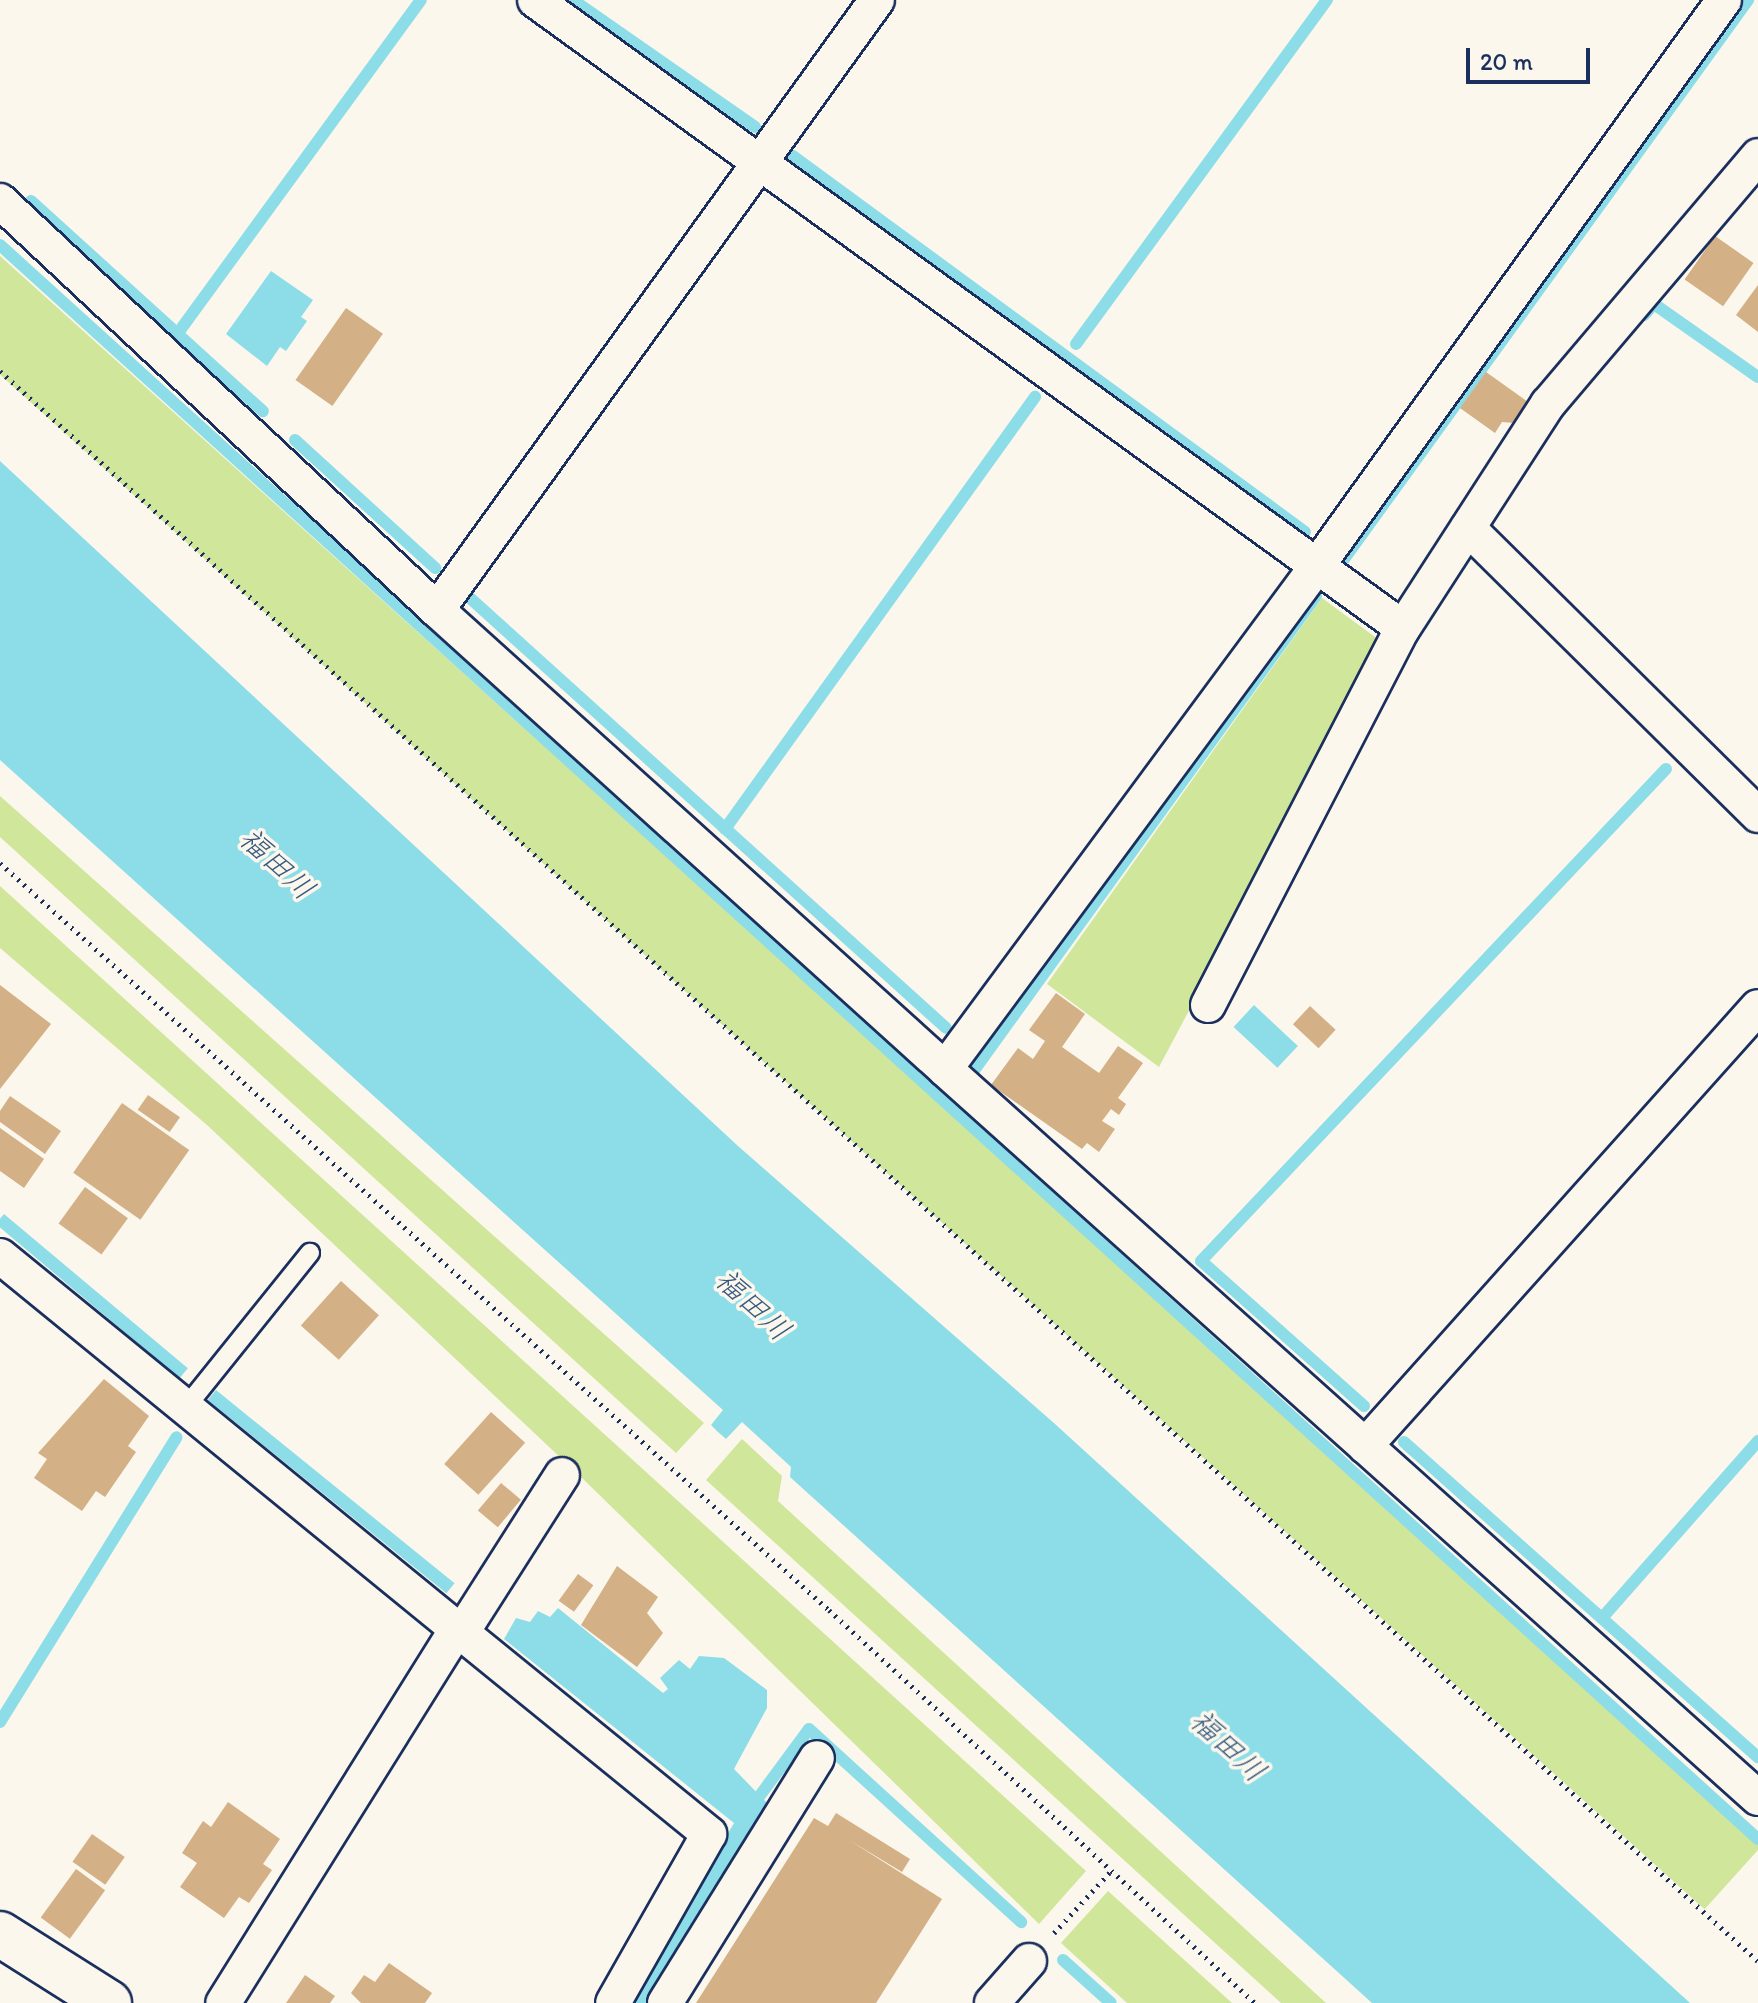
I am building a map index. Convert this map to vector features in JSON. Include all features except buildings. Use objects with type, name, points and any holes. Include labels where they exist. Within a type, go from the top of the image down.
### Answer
[{"type":"street","points":[[535,0],[1403,628]]},
{"type":"street","points":[[437,610],[877,0]]},
{"type":"street","points":[[945,1069],[1317,566],[1724,0]]},
{"type":"street","points":[[1208,1005],[1403,628],[1548,404],[1758,156]]},
{"type":"street","points":[[0,201],[437,610],[1758,1798]]},
{"type":"street","points":[[1468,528],[1758,815]]},
{"type":"street","points":[[1365,1446],[1758,1007]]},
{"type":"street","points":[[0,1256],[709,1834],[613,2003]]},
{"type":"street","points":[[223,2003],[562,1475]]},
{"type":"street","points":[[665,2003],[817,1758]]},
{"type":"street","points":[[0,1934],[109,2003]]},
{"type":"street","points":[[992,2003],[1029,1961]]},
{"type":"lane","points":[[186,1407],[310,1253]]},
{"type":"path","points":[[0,371],[1758,1961]]},
{"type":"path","points":[[0,863],[829,1610],[1255,2003]]},
{"type":"path","points":[[1029,1961],[1110,1872]]},
{"type":"green space","points":[[0,256],[1758,1839],[1758,1850],[1705,1909],[0,374]]},
{"type":"green space","points":[[1322,598],[1375,637],[1378,655],[1159,1067],[1047,984]]},
{"type":"green space","points":[[0,796],[704,1423],[676,1453],[0,837]]},
{"type":"green space","points":[[0,886],[1086,1871],[1039,1924],[580,1476],[207,1125],[0,948]]},
{"type":"green space","points":[[742,1439],[782,1476],[778,1501],[1326,2003],[1281,2003],[706,1480]]},
{"type":"green space","points":[[1108,1891],[1232,2003],[1127,2003],[1061,1943]]},
{"type":"water","points":[[271,271],[313,300],[301,317],[307,321],[286,351],[280,347],[267,366],[226,334]]},
{"type":"water","name":"福田川","points":[[0,461],[738,1146],[1055,1424],[1690,2003],[1372,2003],[790,1477],[791,1467],[742,1422],[726,1439],[718,1432],[711,1425],[723,1410],[0,760]]},
{"type":"water","points":[[1254,1005],[1298,1046],[1277,1068],[1234,1027]]},
{"type":"water","points":[[4,1214],[188,1368],[179,1378],[0,1228],[0,1219]]},
{"type":"water","points":[[216,1390],[455,1583],[446,1593],[208,1400]]},
{"type":"water","points":[[558,1608],[663,1693],[668,1689],[660,1678],[679,1660],[690,1669],[699,1656],[724,1658],[767,1690],[767,1708],[734,1769],[768,1804],[647,2003],[628,2003],[734,1823],[504,1639],[516,1618],[530,1622],[538,1611],[550,1617]]},
{"type":"waterway","points":[[178,333],[421,0]]},
{"type":"waterway","points":[[573,0],[755,127]]},
{"type":"waterway","points":[[1076,344],[1327,0]]},
{"type":"waterway","points":[[1344,559],[1748,0]]},
{"type":"waterway","points":[[793,156],[1305,532]]},
{"type":"waterway","points":[[31,201],[263,411]]},
{"type":"waterway","points":[[0,245],[1758,1839]]},
{"type":"waterway","points":[[1644,315],[1654,304],[1758,377]]},
{"type":"waterway","points":[[725,829],[1035,397]]},
{"type":"waterway","points":[[295,440],[435,568]]},
{"type":"waterway","points":[[975,1069],[1316,596]]},
{"type":"waterway","points":[[470,598],[946,1028]]},
{"type":"waterway","points":[[1364,1406],[1201,1261],[1666,769]]},
{"type":"waterway","points":[[0,1722],[177,1437]]},
{"type":"waterway","points":[[1602,1618],[1758,1441]]},
{"type":"waterway","points":[[1404,1442],[1758,1757]]},
{"type":"waterway","points":[[750,1809],[809,1729],[1021,1922]]},
{"type":"waterway","points":[[1063,1960],[1111,2003]]}]
